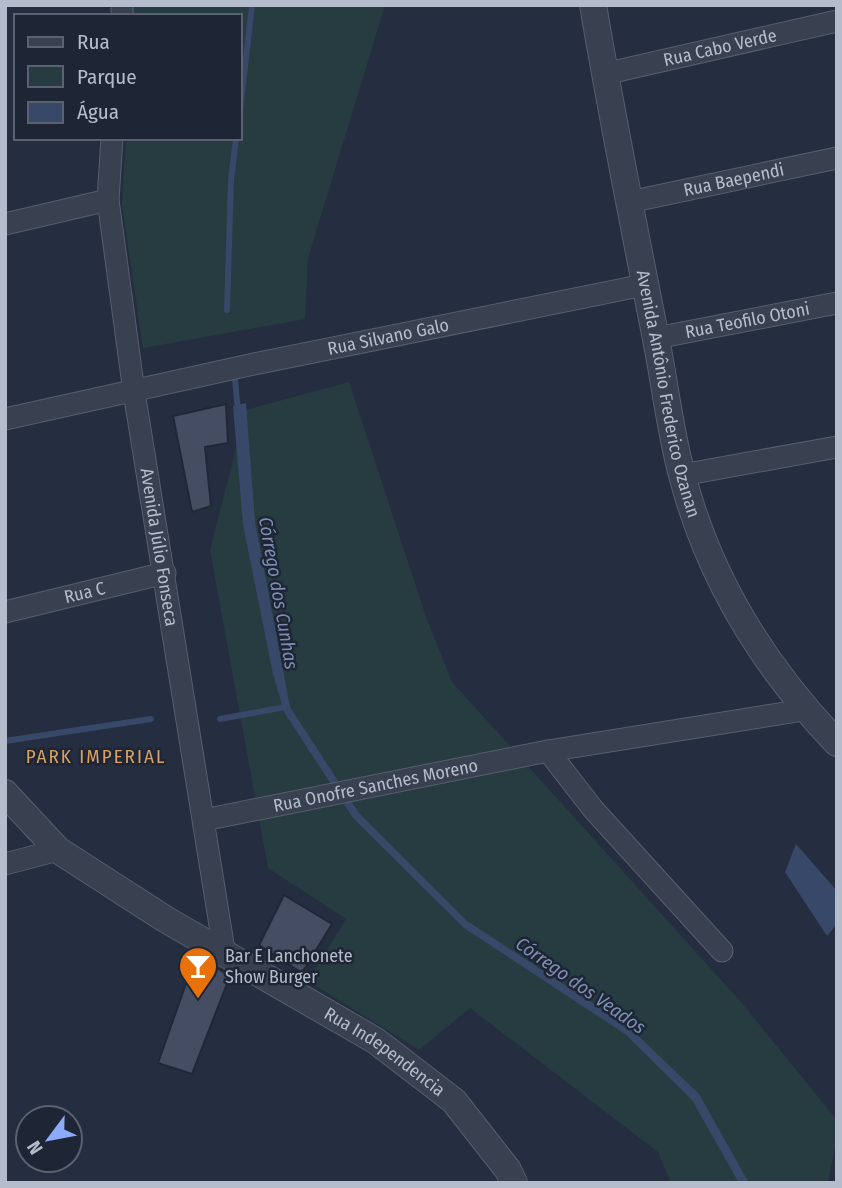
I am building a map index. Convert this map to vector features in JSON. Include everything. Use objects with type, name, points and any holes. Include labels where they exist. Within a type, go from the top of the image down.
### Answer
[{"type":"street","name":"Avenida Antônio Frederico Ozanan","points":[[593,5],[682,475],[710,560],[736,612],[767,660],[804,709],[837,743]]},
{"type":"street","name":"Rua Cabo Verde","points":[[604,74],[837,21]]},
{"type":"street","name":"Avenida Júlio Fonseca","points":[[112,140],[108,200],[134,392],[225,956]]},
{"type":"street","name":"Rua Baependi","points":[[629,202],[837,158]]},
{"type":"street","points":[[5,225],[108,200]]},
{"type":"street","name":"Rua Silvano Galo","points":[[5,419],[254,364],[644,285]]},
{"type":"street","name":"Rua Teofilo Otoni","points":[[656,338],[837,303]]},
{"type":"street","points":[[682,475],[837,447]]},
{"type":"street","name":"Rua C","points":[[5,612],[165,573]]},
{"type":"street","name":"Rua Onofre Sanches Moreno","points":[[204,820],[548,751],[804,709]]},
{"type":"street","points":[[548,751],[593,809],[722,951]]},
{"type":"street","name":"Rua Independencia","points":[[5,793],[58,849],[225,956],[376,1041],[454,1101],[508,1170],[514,1183]]},
{"type":"street","points":[[5,864],[58,849]]},
{"type":"green space","points":[[132,5],[385,5],[308,258],[305,319],[143,348],[122,204],[126,140],[242,140],[242,14],[132,14]]},
{"type":"green space","points":[[349,382],[426,617],[452,682],[740,1001],[837,1120],[837,1138],[829,1183],[671,1183],[658,1152],[470,1008],[419,1050],[308,981],[346,919],[268,868],[210,550],[246,410]]},
{"type":"water","points":[[246,403],[255,522],[290,707],[359,813],[467,921],[628,1026],[699,1094],[749,1183],[739,1183],[692,1100],[625,1034],[464,928],[353,818],[284,712],[273,674],[243,525],[233,406]]},
{"type":"water","points":[[796,844],[837,891],[837,924],[827,936],[785,872]]},
{"type":"building","points":[[226,404],[228,443],[205,447],[211,506],[192,512],[173,416]]},
{"type":"building","points":[[284,895],[332,924],[302,973],[259,945]]},
{"type":"building","points":[[196,955],[230,976],[192,1074],[158,1063]]},
{"type":"waterway","name":"Córrego dos Cunhas","points":[[242,93],[252,5]]},
{"type":"waterway","name":"Córrego dos Cunhas","points":[[227,310],[231,180],[236,140]]},
{"type":"waterway","name":"Córrego dos Cunhas","points":[[235,379],[238,412]]},
{"type":"waterway","points":[[220,719],[285,707]]},
{"type":"waterway","points":[[5,741],[151,719]]},
{"type":"place","name":"Bar E Lanchonete Show Burger","points":[[198,1000]]},
{"type":"district","name":"PARK IMPERIAL","points":[[96,756]]},
{"type":"water label","name":"Córrego dos Veados","points":[[581,985]]}]
